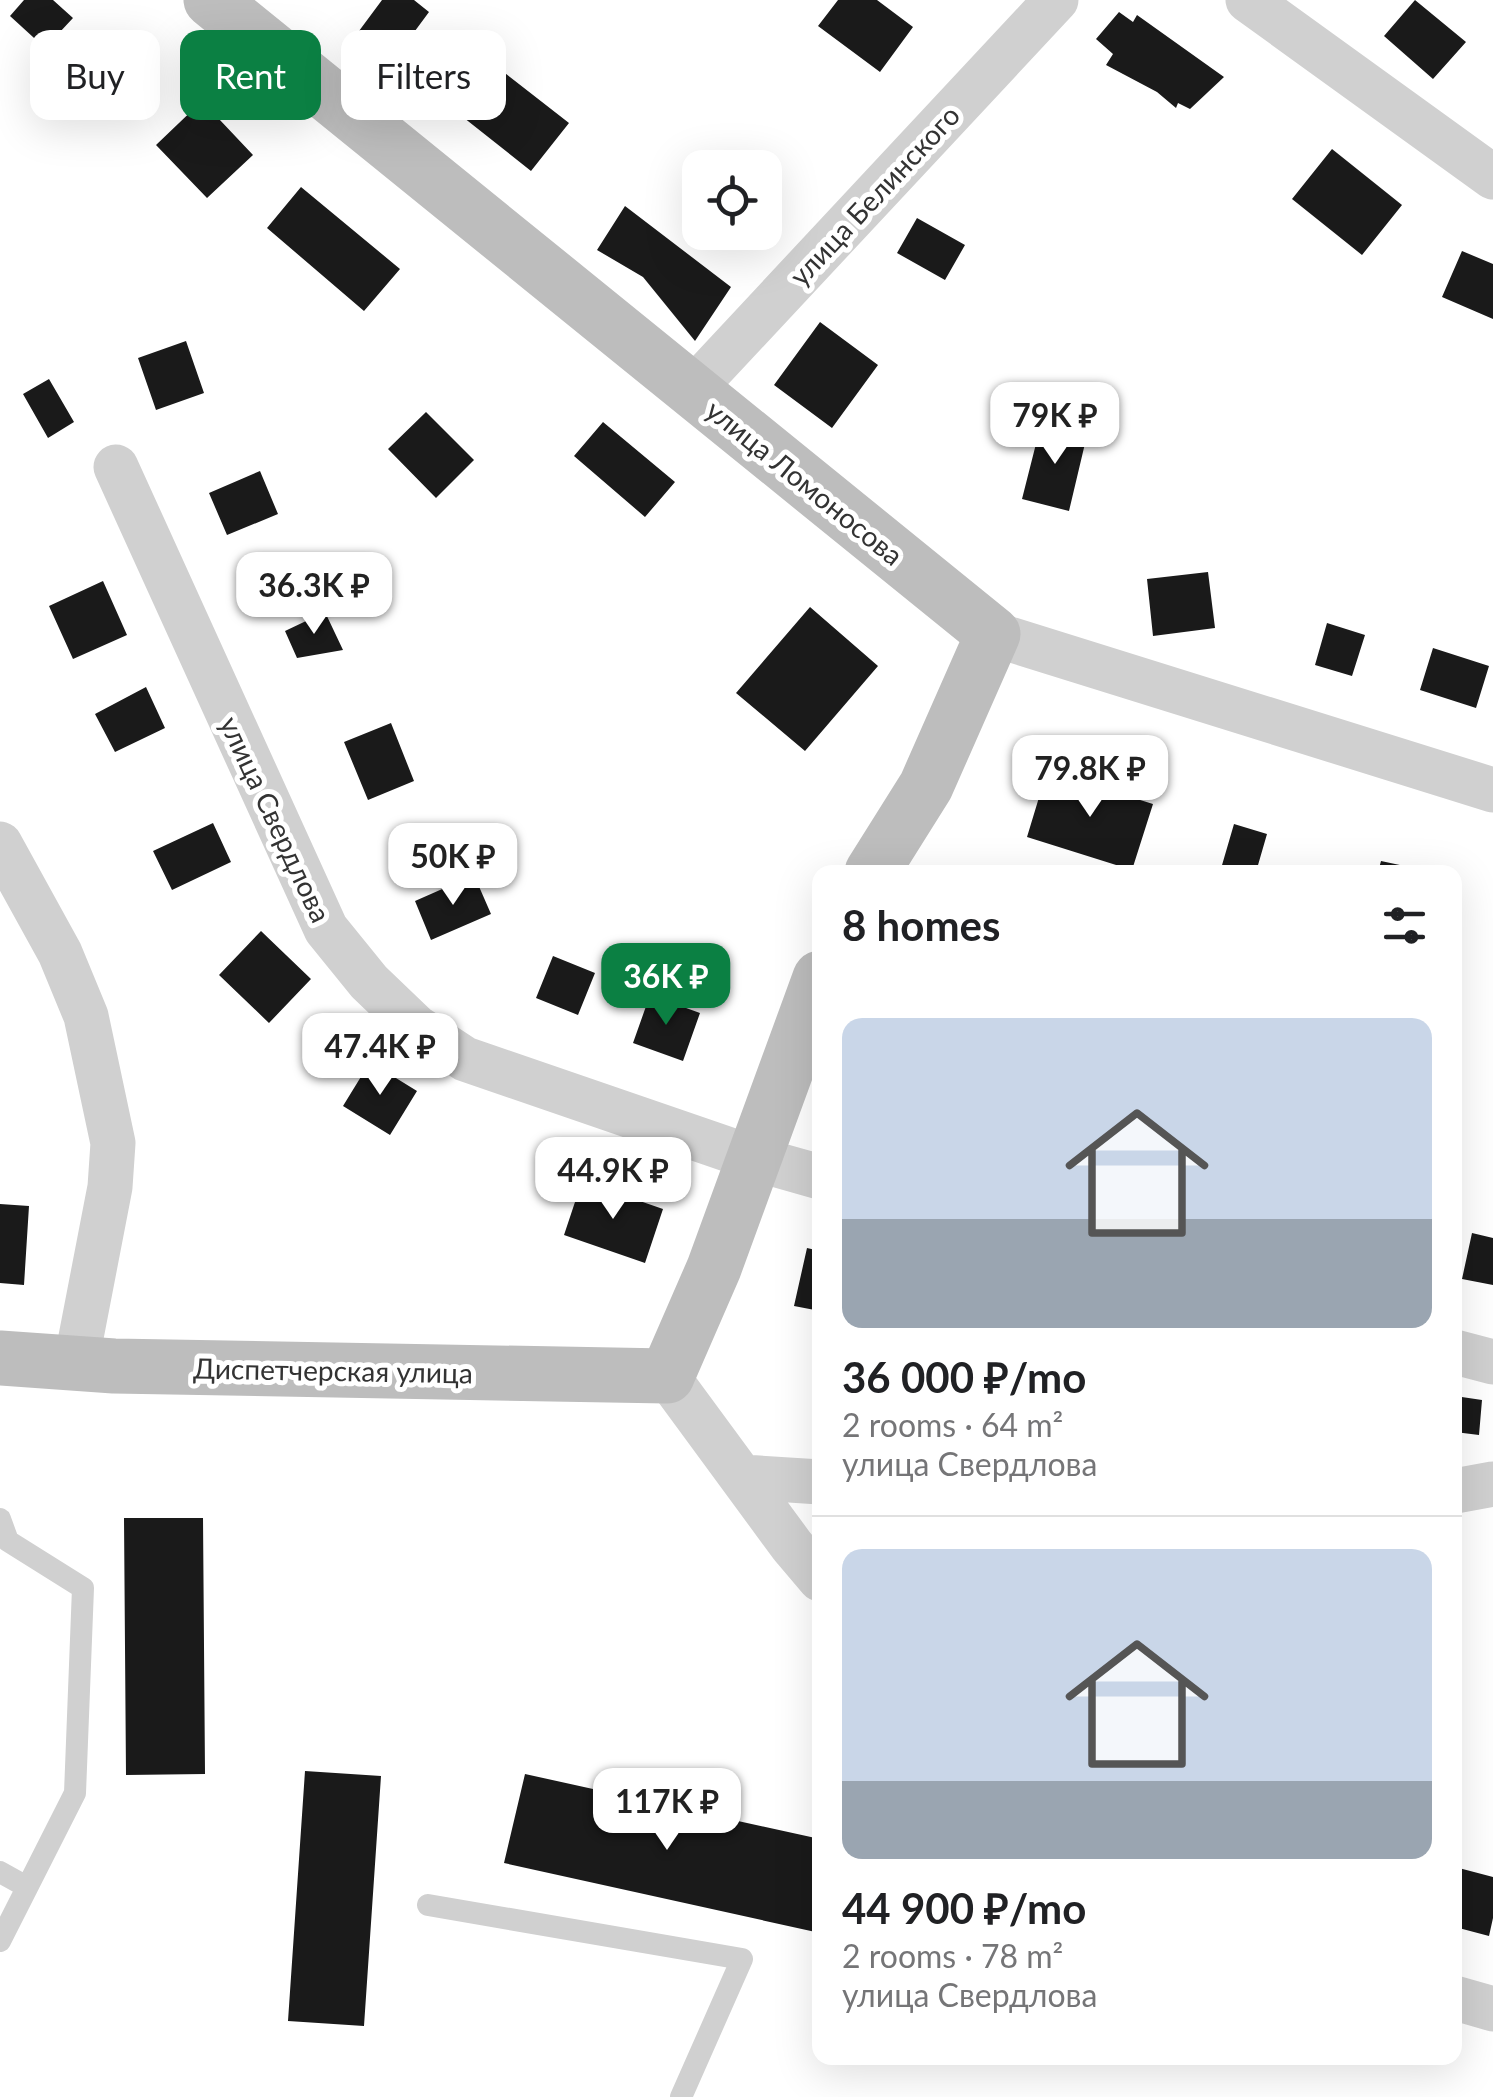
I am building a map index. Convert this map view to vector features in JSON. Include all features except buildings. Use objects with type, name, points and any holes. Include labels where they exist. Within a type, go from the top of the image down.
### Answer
[{"type":"street","name":"улица Ломоносова","points":[[211,0],[993,634],[1493,790]]},
{"type":"street","name":"улица Белинского","points":[[692,390],[1056,0]]},
{"type":"street","points":[[1248,0],[1493,177]]},
{"type":"street","name":"улица Свердлова","points":[[116,468],[305,887],[326,929],[369,982],[416,1026],[465,1059],[812,1175]]},
{"type":"street","points":[[876,865],[926,786],[993,634]]},
{"type":"street","points":[[0,844],[60,953],[86,1016],[113,1143],[110,1187],[76,1363]]},
{"type":"street","points":[[812,1000],[714,1268],[667,1376],[812,1570]]},
{"type":"street","points":[[1462,1354],[1493,1362]]},
{"type":"street","name":"Диспетчерская улица","points":[[0,1358],[667,1376]]},
{"type":"street","points":[[743,1477],[812,1481]]},
{"type":"street","points":[[1462,1490],[1493,1484]]},
{"type":"street","points":[[1462,2000],[1493,2009]]},
{"type":"lane","points":[[0,1519],[8,1541],[82,1588],[75,1793],[0,1941]]},
{"type":"lane","points":[[0,1872],[27,1887]]},
{"type":"lane","points":[[428,1905],[742,1959],[681,2097]]}]
